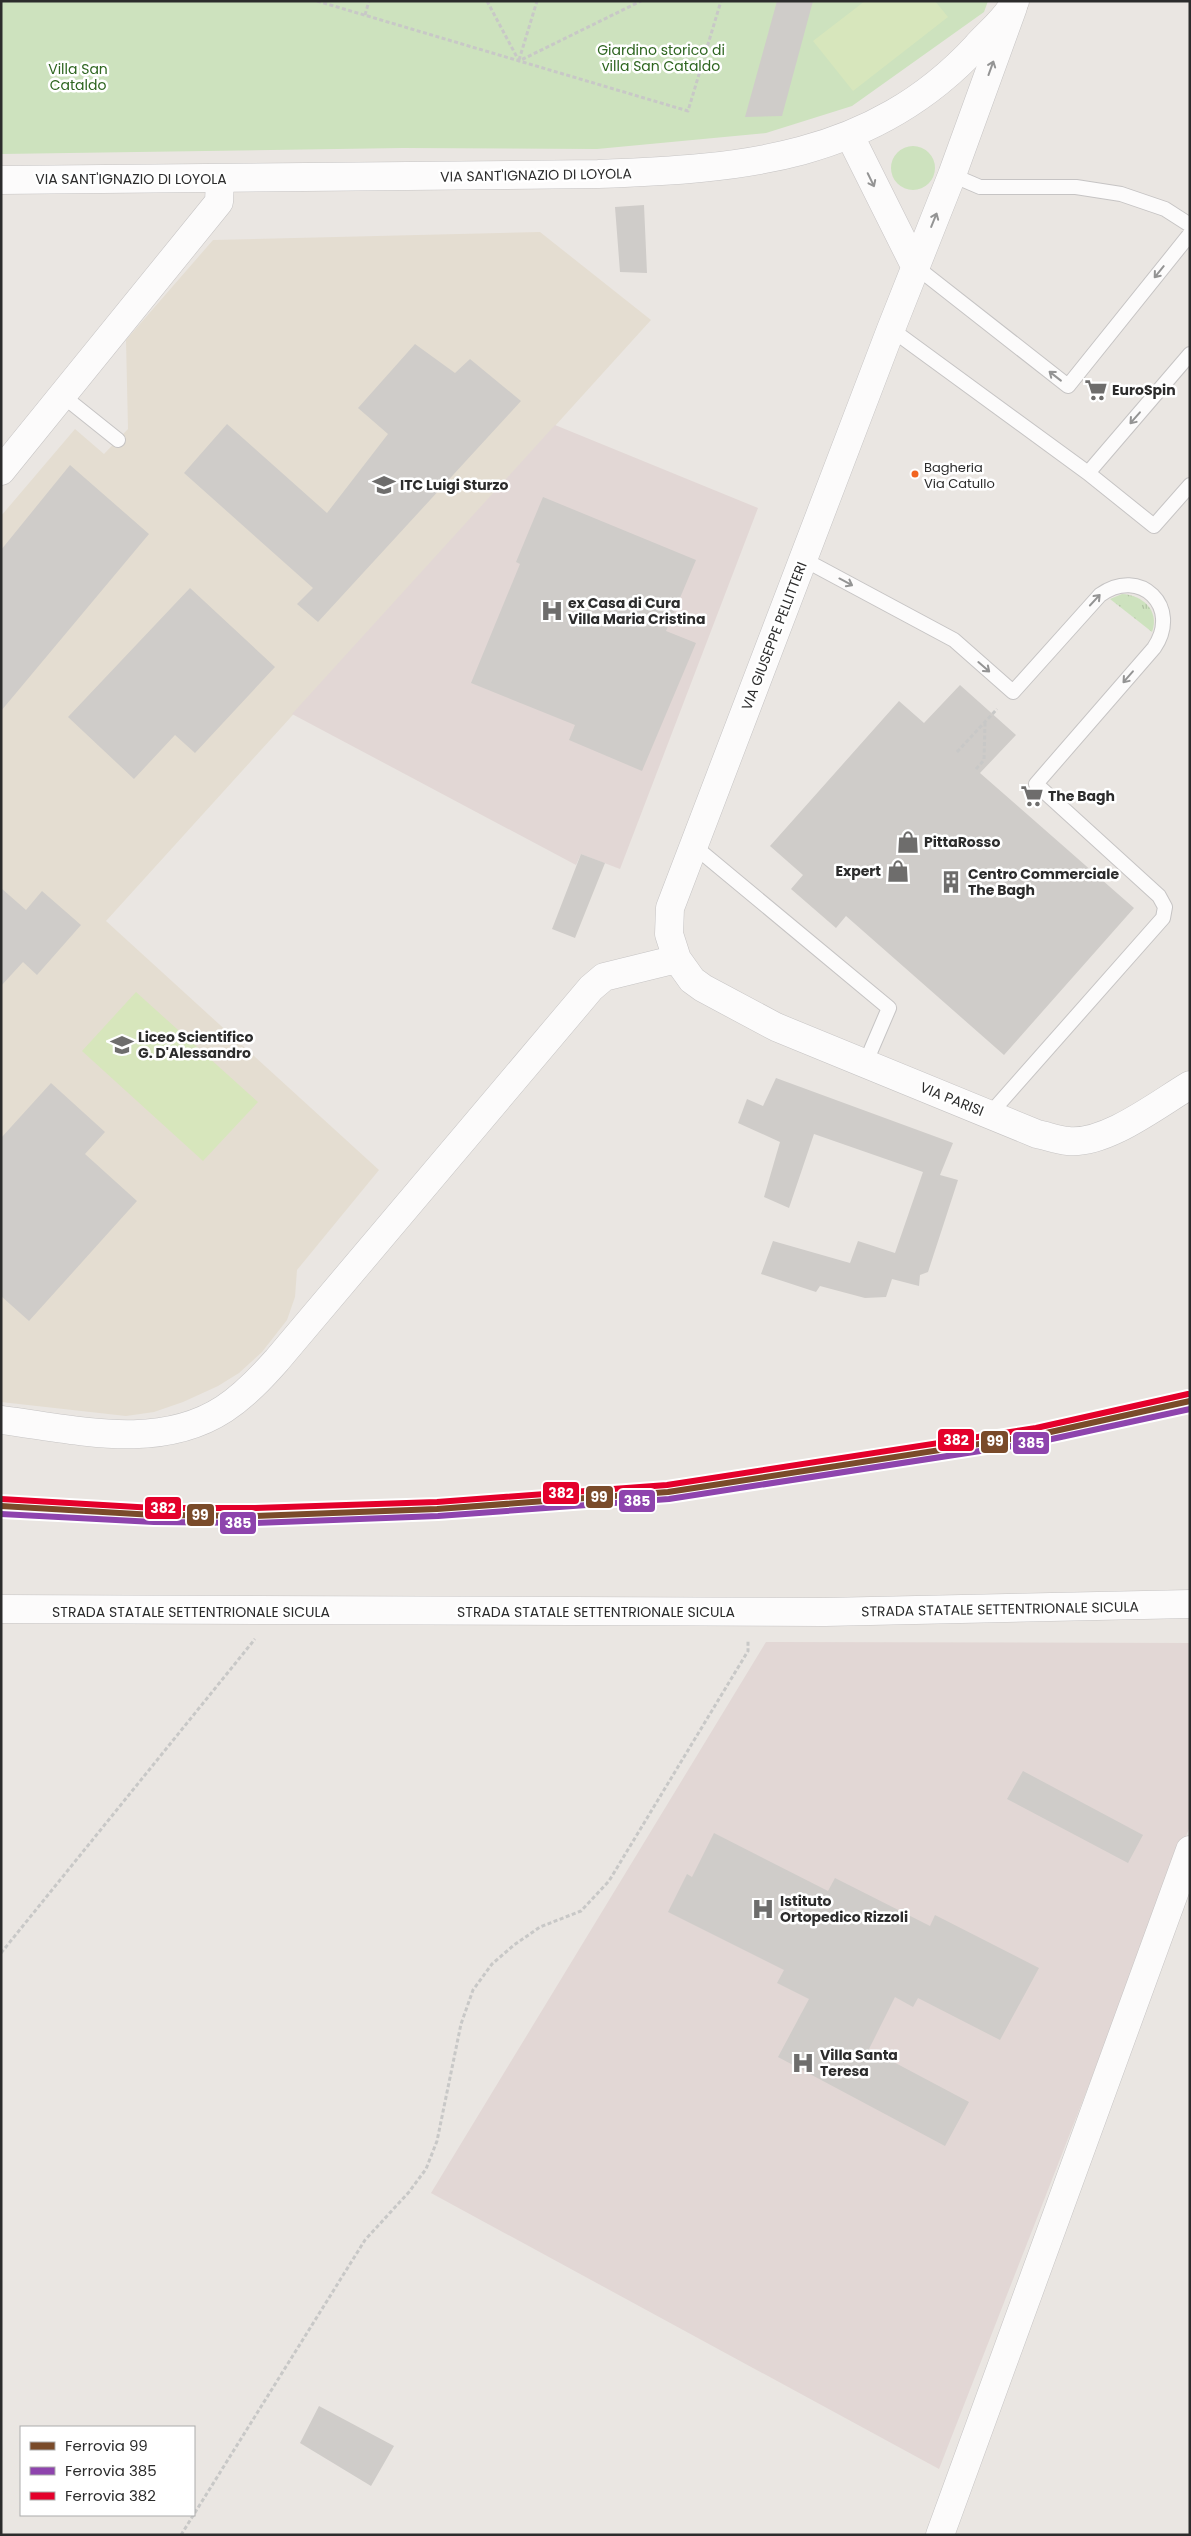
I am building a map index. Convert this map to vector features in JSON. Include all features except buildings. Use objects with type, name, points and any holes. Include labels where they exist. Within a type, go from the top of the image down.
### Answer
[{"type":"street","name":"VIA SANT'IGNAZIO DI LOYOLA","points":[[1,180],[598,174],[687,170],[772,158],[850,136],[887,117],[935,86],[961,62],[1014,4]]},
{"type":"street","name":"VIA GIUSEPPE PELLITTERI","points":[[715,996],[692,980],[676,958],[669,934],[670,908],[915,266],[952,175],[1014,4]]},
{"type":"street","points":[[850,136],[915,266]]},
{"type":"street","points":[[1,471],[219,202],[220,179]]},
{"type":"street","points":[[1,1420],[102,1433],[148,1435],[186,1426],[224,1409],[254,1386],[277,1360],[591,988],[604,977],[676,958]]},
{"type":"street","name":"VIA PARISI","points":[[715,996],[776,1027],[989,1115],[1037,1134],[1069,1141],[1097,1137],[1123,1125],[1190,1085]]},
{"type":"street","name":"STRADA STATALE SETTENTRIONALE SICULA","points":[[1,1609],[277,1612],[748,1613],[1190,1604]]},
{"type":"street","points":[[940,2535],[1190,1850]]},
{"type":"lane","points":[[952,175],[980,187],[1002,189],[1076,187],[1120,194],[1165,209],[1190,225]]},
{"type":"lane","points":[[915,266],[1068,386],[1190,234]]},
{"type":"lane","points":[[891,329],[1088,473],[1154,526],[1190,485]]},
{"type":"lane","points":[[1088,473],[1190,354]]},
{"type":"lane","points":[[63,396],[118,440]]},
{"type":"lane","points":[[803,559],[954,640],[1013,692],[1100,595],[1109,588],[1125,584],[1143,588],[1159,604],[1163,615],[1160,638],[1036,784],[1160,896],[1165,907],[1163,918],[989,1115]]},
{"type":"lane","points":[[694,846],[889,1008],[865,1064]]},
{"type":"path","points":[[317,1],[688,111],[721,1]]},
{"type":"path","points":[[365,15],[369,1]]},
{"type":"path","points":[[487,1],[519,61]]},
{"type":"path","points":[[519,61],[537,1]]},
{"type":"path","points":[[519,61],[641,1]]},
{"type":"path","points":[[957,752],[1013,692]]},
{"type":"path","points":[[976,769],[984,760],[985,722]]},
{"type":"path","points":[[1,1952],[277,1612]]},
{"type":"path","points":[[195,2514],[365,2240],[409,2192],[426,2169],[437,2141],[461,2024],[473,1990],[492,1964],[514,1945],[540,1928],[581,1911],[609,1881],[748,1651],[748,1613]]},
{"type":"path","points":[[182,2535],[194,2516]]},
{"type":"shaded area","points":[[540,232],[651,320],[106,921],[379,1170],[297,1270],[295,1297],[287,1320],[262,1352],[239,1373],[218,1386],[183,1402],[154,1412],[126,1416],[1,1402],[1,516],[75,429],[104,454],[128,429],[126,340],[213,240]]},
{"type":"shaded area","name":"ex Casa di Cura Villa Maria Cristina","points":[[555,425],[758,508],[620,869],[581,854],[576,865],[292,714]]},
{"type":"shaded area","name":"Villa Santa Teresa","points":[[766,1642],[1190,1643],[1190,1826],[939,2469],[431,2193]]},
{"type":"green space","name":"Villa San Cataldo","points":[[1,1],[988,1],[984,12],[852,106],[766,133],[597,149],[403,148],[1,154]]},
{"type":"green space","points":[[865,1],[935,1],[948,17],[853,91],[813,41]]},
{"type":"green space","points":[[913,146],[925,150],[931,156],[935,168],[931,180],[925,186],[913,190],[901,186],[895,180],[891,168],[895,156],[901,150]]},
{"type":"green space","points":[[1122,594],[1136,597],[1148,605],[1154,617],[1152,632],[1110,599]]},
{"type":"green space","points":[[136,992],[258,1102],[203,1161],[82,1051]]},
{"type":"rail line","name":"382","points":[[1,1499],[154,1508],[255,1508],[437,1502],[667,1485],[1036,1428],[1188,1394]]},
{"type":"rail line","name":"99","points":[[1,1506],[154,1515],[255,1516],[437,1509],[668,1492],[1037,1435],[1190,1401]]},
{"type":"rail line","name":"385","points":[[1,1514],[154,1522],[255,1523],[438,1516],[669,1499],[1038,1442],[1190,1409]]},
{"type":"place","name":"EuroSpin","points":[[1096,390]]},
{"type":"place","name":"Bagheria Via Catullo","points":[[915,474]]},
{"type":"place","name":"ITC Luigi Sturzo","points":[[384,485]]},
{"type":"place","name":"ex Casa di Cura Villa Maria Cristina","points":[[552,611]]},
{"type":"place","name":"The Bagh","points":[[1032,796]]},
{"type":"place","name":"PittaRosso","points":[[908,842]]},
{"type":"place","name":"Expert","points":[[898,871]]},
{"type":"place","name":"Centro Commerciale The Bagh","points":[[951,882]]},
{"type":"place","name":"Liceo Scientifico G. D'Alessandro","points":[[122,1045]]},
{"type":"place","name":"Istituto Ortopedico Rizzoli","points":[[763,1909]]},
{"type":"place","name":"Villa Santa Teresa","points":[[803,2063]]},
{"type":"park label","name":"Giardino storico di villa San Cataldo","points":[[661,58]]}]
